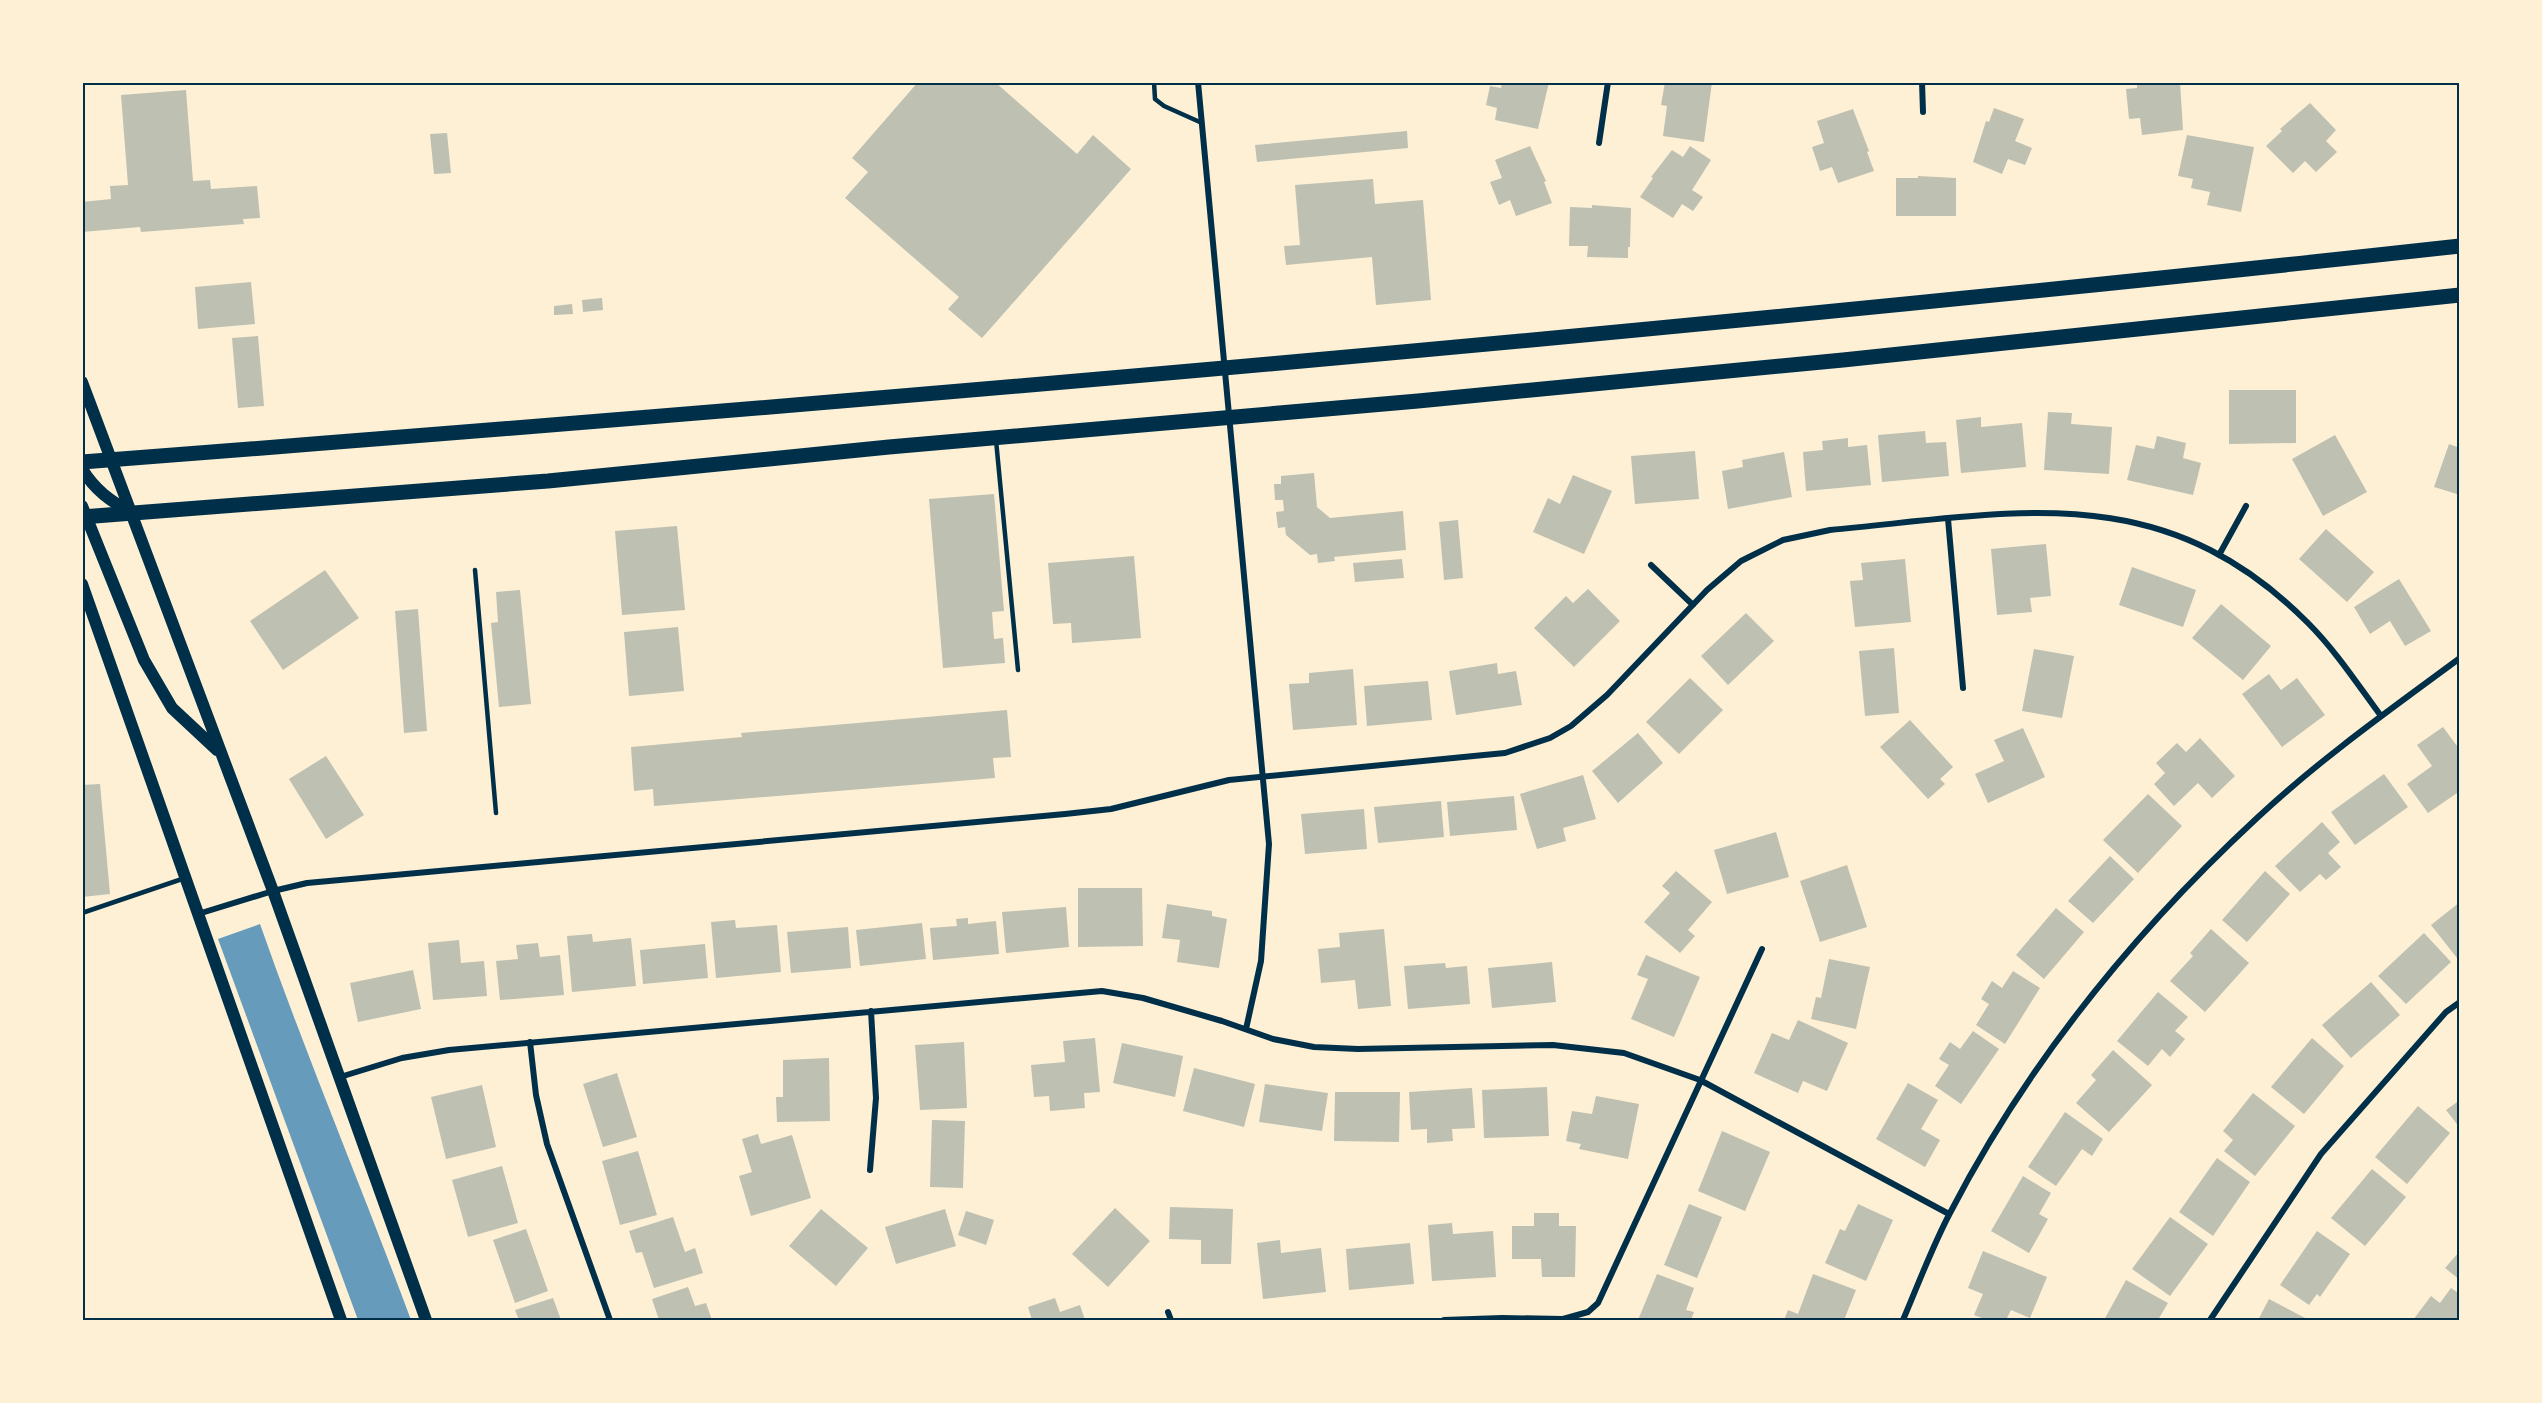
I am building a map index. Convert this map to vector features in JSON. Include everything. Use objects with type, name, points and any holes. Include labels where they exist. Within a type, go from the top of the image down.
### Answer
[{"type":"main road","points":[[82,462],[449,435],[1224,369],[1861,309],[2460,246]]},
{"type":"main road","points":[[220,753],[172,708],[144,660],[84,513],[132,513],[548,481],[1831,361],[2460,295]]},
{"type":"main road","points":[[82,382],[273,891],[426,1320]]},
{"type":"main road","points":[[82,469],[91,484],[103,495],[132,513]]},
{"type":"main road","points":[[82,584],[341,1320]]},
{"type":"street","points":[[1198,82],[1269,844],[1261,961],[1246,1029]]},
{"type":"street","points":[[1599,143],[1608,82]]},
{"type":"street","points":[[1922,82],[1923,112]]},
{"type":"street","points":[[2219,555],[2246,506]]},
{"type":"street","points":[[197,914],[273,891],[327,881],[1111,809],[1189,789],[1263,776],[1504,753],[1550,738],[1571,726],[1607,696],[1722,575],[1741,561],[1784,540],[1830,530],[1948,519],[2041,511],[2096,514],[2150,525],[2175,534],[2219,555],[2265,585],[2310,624],[2341,661],[2381,716]]},
{"type":"street","points":[[1948,519],[1963,688]]},
{"type":"street","points":[[1651,566],[1693,605]]},
{"type":"street","points":[[1903,1320],[1950,1214],[2001,1126],[2062,1036],[2129,950],[2166,908],[2258,817],[2316,767],[2460,658]]},
{"type":"street","points":[[1444,1320],[1563,1319],[1588,1312],[1598,1304],[1762,949]]},
{"type":"street","points":[[340,1077],[426,1053],[871,1011],[1102,992],[1143,998],[1292,1044],[1336,1049],[1576,1046],[1632,1055],[1700,1080],[1950,1214]]},
{"type":"street","points":[[2210,1320],[2321,1154],[2446,1012],[2460,1002]]},
{"type":"street","points":[[870,1170],[876,1098],[871,1011]]},
{"type":"street","points":[[530,1042],[536,1095],[547,1144],[610,1320]]},
{"type":"street","points":[[1168,1312],[1171,1320]]},
{"type":"lane","points":[[1154,82],[1155,99],[1164,106],[1202,123]]},
{"type":"lane","points":[[995,438],[1018,670]]},
{"type":"lane","points":[[475,570],[496,813]]},
{"type":"lane","points":[[82,913],[185,878]]},
{"type":"water","points":[[260,924],[411,1320],[358,1320],[218,939]]},
{"type":"building","points":[[918,82],[995,82],[1077,154],[1093,135],[1131,169],[982,338],[948,309],[959,297],[845,198],[868,172],[852,158]]},
{"type":"building","points":[[1502,82],[1549,82],[1538,129],[1495,120],[1497,108],[1486,105],[1490,86],[1501,88]]},
{"type":"building","points":[[1665,82],[1712,82],[1704,142],[1663,136],[1667,106],[1661,105]]},
{"type":"building","points":[[2137,82],[2180,82],[2183,130],[2142,135],[2140,118],[2129,119],[2126,89],[2137,88]]},
{"type":"building","points":[[186,90],[193,181],[210,180],[211,189],[257,186],[260,218],[243,219],[244,224],[141,232],[140,227],[82,232],[82,202],[111,199],[110,186],[128,185],[121,95]]},
{"type":"building","points":[[2310,103],[2336,130],[2326,141],[2337,152],[2316,172],[2305,161],[2293,173],[2266,146],[2282,131],[2280,129]]},
{"type":"building","points":[[1994,108],[2024,119],[2015,141],[2032,148],[2025,165],[2008,159],[2002,174],[1973,162],[1986,121],[1989,122]]},
{"type":"building","points":[[1853,109],[1874,171],[1838,183],[1832,167],[1820,171],[1812,147],[1824,143],[1817,121]]},
{"type":"building","points":[[1407,131],[1408,148],[1257,162],[1255,145]]},
{"type":"building","points":[[447,133],[451,173],[434,174],[430,134]]},
{"type":"building","points":[[2187,135],[2254,147],[2241,212],[2207,205],[2210,192],[2191,188],[2193,179],[2178,176]]},
{"type":"building","points":[[1530,146],[1546,181],[1544,182],[1552,203],[1516,216],[1510,200],[1499,205],[1490,182],[1502,178],[1495,160]]},
{"type":"building","points":[[1690,146],[1711,160],[1692,190],[1703,197],[1693,211],[1682,204],[1673,218],[1640,197],[1653,178],[1651,177],[1672,150],[1683,157]]},
{"type":"building","points":[[1918,176],[1956,178],[1956,216],[1896,216],[1896,178],[1918,178]]},
{"type":"building","points":[[1373,179],[1375,204],[1423,200],[1431,300],[1376,305],[1372,257],[1286,265],[1284,246],[1300,245],[1295,185]]},
{"type":"building","points":[[1592,205],[1631,208],[1628,258],[1587,257],[1588,246],[1569,246],[1570,207],[1592,208]]},
{"type":"building","points":[[251,282],[255,324],[198,329],[195,287]]},
{"type":"building","points":[[602,298],[603,310],[583,312],[582,300]]},
{"type":"building","points":[[572,304],[573,314],[554,315],[554,306]]},
{"type":"building","points":[[258,336],[264,406],[238,408],[232,338]]},
{"type":"building","points":[[2229,390],[2296,390],[2296,443],[2229,444]]},
{"type":"building","points":[[2048,412],[2072,413],[2071,424],[2112,427],[2109,474],[2044,470]]},
{"type":"building","points":[[1981,417],[1981,427],[2022,423],[2026,467],[1961,473],[1956,420]]},
{"type":"building","points":[[1925,431],[1926,443],[1946,442],[1949,476],[1882,482],[1878,435]]},
{"type":"building","points":[[2335,435],[2367,492],[2323,516],[2292,459]]},
{"type":"building","points":[[2157,436],[2186,443],[2183,458],[2201,463],[2193,495],[2127,480],[2136,445],[2154,449]]},
{"type":"building","points":[[1848,438],[1848,447],[1867,445],[1871,485],[1806,491],[1803,452],[1823,450],[1822,441]]},
{"type":"building","points":[[2449,444],[2460,448],[2460,495],[2434,487]]},
{"type":"building","points":[[1695,451],[1699,499],[1635,504],[1631,456]]},
{"type":"building","points":[[1784,452],[1792,497],[1728,509],[1722,471],[1743,467],[1742,460]]},
{"type":"building","points":[[1314,473],[1317,507],[1330,518],[1403,511],[1406,550],[1334,557],[1335,561],[1318,563],[1317,554],[1310,555],[1286,535],[1285,527],[1278,528],[1276,512],[1284,511],[1283,500],[1275,500],[1274,484],[1281,484],[1281,476]]},
{"type":"building","points":[[1573,475],[1612,491],[1584,554],[1533,532],[1548,498],[1560,504]]},
{"type":"building","points":[[994,494],[1004,611],[992,612],[994,639],[1003,638],[1005,663],[943,668],[929,499]]},
{"type":"building","points":[[1458,520],[1463,578],[1444,580],[1439,522]]},
{"type":"building","points":[[677,526],[685,610],[622,615],[615,531]]},
{"type":"building","points":[[2326,529],[2374,572],[2347,602],[2299,559]]},
{"type":"building","points":[[2046,544],[2051,596],[2030,598],[2032,612],[1997,615],[1991,549]]},
{"type":"building","points":[[1134,556],[1141,638],[1072,643],[1071,623],[1053,624],[1048,563]]},
{"type":"building","points":[[1402,559],[1404,578],[1355,582],[1353,563]]},
{"type":"building","points":[[1905,559],[1911,622],[1855,627],[1850,581],[1863,580],[1861,563]]},
{"type":"building","points":[[2132,567],[2196,590],[2183,627],[2119,605]]},
{"type":"building","points":[[325,570],[359,618],[283,670],[250,621]]},
{"type":"building","points":[[2399,579],[2431,631],[2405,646],[2390,621],[2370,634],[2354,607]]},
{"type":"building","points":[[1588,589],[1620,621],[1574,667],[1534,628],[1566,596],[1573,603]]},
{"type":"building","points":[[520,590],[531,704],[499,707],[491,623],[498,622],[496,592]]},
{"type":"building","points":[[2221,604],[2271,646],[2243,680],[2192,638]]},
{"type":"building","points":[[418,609],[427,731],[404,733],[395,611]]},
{"type":"building","points":[[1746,613],[1774,641],[1728,685],[1701,656]]},
{"type":"building","points":[[678,627],[684,691],[629,696],[624,632]]},
{"type":"building","points":[[1894,648],[1899,713],[1865,716],[1859,651]]},
{"type":"building","points":[[2034,649],[2074,656],[2062,718],[2022,711]]},
{"type":"building","points":[[1497,663],[1498,674],[1516,671],[1522,705],[1456,715],[1449,671]]},
{"type":"building","points":[[1353,669],[1357,725],[1293,730],[1289,684],[1309,683],[1309,673]]},
{"type":"building","points":[[2269,674],[2281,690],[2297,678],[2325,715],[2282,747],[2242,694]]},
{"type":"building","points":[[1690,678],[1723,710],[1679,754],[1646,722]]},
{"type":"building","points":[[1428,681],[1432,720],[1367,726],[1364,686]]},
{"type":"building","points":[[1007,710],[1011,757],[993,758],[995,778],[654,806],[653,789],[634,791],[631,747],[742,737],[741,733]]},
{"type":"building","points":[[1910,720],[1953,767],[1940,779],[1945,784],[1928,799],[1880,747]]},
{"type":"building","points":[[2443,727],[2460,750],[2460,780],[2457,781],[2460,791],[2428,813],[2407,784],[2432,766],[2417,745]]},
{"type":"building","points":[[2023,728],[2045,777],[1988,803],[1975,774],[2004,761],[1994,740]]},
{"type":"building","points":[[1638,733],[1663,763],[1618,803],[1592,771]]},
{"type":"building","points":[[2200,738],[2235,776],[2212,798],[2198,783],[2174,806],[2154,784],[2165,773],[2156,763],[2177,743],[2186,752]]},
{"type":"building","points":[[326,756],[364,815],[326,839],[289,779]]},
{"type":"building","points":[[2384,774],[2408,807],[2355,845],[2331,812]]},
{"type":"building","points":[[1583,775],[1596,819],[1563,828],[1566,841],[1537,849],[1520,794]]},
{"type":"building","points":[[100,784],[110,894],[82,897],[82,785]]},
{"type":"building","points":[[2148,794],[2182,826],[2138,873],[2103,840]]},
{"type":"building","points":[[1514,796],[1517,830],[1450,836],[1447,802]]},
{"type":"building","points":[[1441,801],[1444,837],[1378,843],[1374,807]]},
{"type":"building","points":[[1364,809],[1367,849],[1305,854],[1301,814]]},
{"type":"building","points":[[2322,822],[2340,842],[2328,853],[2341,867],[2326,880],[2320,874],[2300,892],[2275,866]]},
{"type":"building","points":[[1776,832],[1789,877],[1727,894],[1714,850]]},
{"type":"building","points":[[2110,856],[2134,879],[2093,923],[2068,901]]},
{"type":"building","points":[[1847,865],[1867,927],[1820,942],[1800,881]]},
{"type":"building","points":[[1676,871],[1712,902],[1688,930],[1695,936],[1680,953],[1644,922],[1670,893],[1662,886]]},
{"type":"building","points":[[2265,871],[2290,894],[2247,942],[2222,920]]},
{"type":"building","points":[[1078,888],[1142,888],[1143,946],[1078,947]]},
{"type":"building","points":[[2460,902],[2460,957],[2457,958],[2431,925]]},
{"type":"building","points":[[1167,904],[1212,911],[1212,916],[1227,919],[1219,968],[1177,962],[1180,940],[1162,938]]},
{"type":"building","points":[[1066,907],[1069,947],[1006,953],[1002,912]]},
{"type":"building","points":[[2056,908],[2084,932],[2044,979],[2016,955]]},
{"type":"building","points":[[968,918],[968,924],[996,921],[999,954],[933,960],[930,928],[957,926],[956,919]]},
{"type":"building","points":[[735,920],[736,928],[777,925],[781,972],[716,978],[711,922]]},
{"type":"building","points":[[922,923],[926,959],[860,966],[856,930]]},
{"type":"building","points":[[848,927],[851,968],[791,973],[787,932]]},
{"type":"building","points":[[1384,929],[1391,1006],[1358,1009],[1355,980],[1321,983],[1318,949],[1340,947],[1339,933]]},
{"type":"building","points":[[2211,929],[2249,963],[2205,1012],[2170,981],[2193,956],[2190,953]]},
{"type":"building","points":[[2424,933],[2451,962],[2406,1004],[2378,976]]},
{"type":"building","points":[[592,934],[593,942],[631,938],[636,986],[572,992],[567,936]]},
{"type":"building","points":[[459,940],[461,963],[484,961],[487,996],[433,1000],[428,943]]},
{"type":"building","points":[[538,943],[540,957],[560,955],[564,995],[500,1000],[496,961],[518,959],[516,945]]},
{"type":"building","points":[[705,944],[708,978],[643,984],[640,950]]},
{"type":"building","points":[[1646,955],[1700,977],[1674,1037],[1631,1019],[1648,979],[1637,975]]},
{"type":"building","points":[[1829,959],[1870,967],[1856,1029],[1811,1019],[1816,997],[1821,998]]},
{"type":"building","points":[[1552,962],[1556,1002],[1492,1008],[1488,968]]},
{"type":"building","points":[[1445,963],[1446,968],[1467,966],[1470,1004],[1408,1009],[1404,966]]},
{"type":"building","points":[[413,970],[421,1009],[358,1022],[350,983]]},
{"type":"building","points":[[2013,971],[2040,988],[2005,1044],[1976,1025],[1989,1004],[1981,999],[1992,981],[2002,988]]},
{"type":"building","points":[[2371,982],[2400,1015],[2351,1058],[2322,1025]]},
{"type":"building","points":[[2158,992],[2188,1017],[2175,1031],[2185,1039],[2170,1057],[2162,1049],[2148,1066],[2117,1041]]},
{"type":"building","points":[[1798,1020],[1848,1043],[1827,1091],[1803,1081],[1798,1093],[1754,1073],[1772,1033],[1789,1040]]},
{"type":"building","points":[[1973,1031],[1999,1049],[1961,1104],[1935,1086],[1949,1065],[1939,1059],[1950,1042],[1960,1049]]},
{"type":"building","points":[[1095,1038],[1100,1092],[1084,1093],[1085,1108],[1050,1111],[1049,1096],[1034,1097],[1031,1065],[1065,1062],[1063,1041]]},
{"type":"building","points":[[2312,1038],[2344,1066],[2304,1114],[2271,1087]]},
{"type":"building","points":[[964,1042],[967,1108],[920,1110],[915,1045]]},
{"type":"building","points":[[1122,1043],[1183,1056],[1175,1097],[1113,1083]]},
{"type":"building","points":[[2113,1050],[2152,1085],[2109,1132],[2076,1103],[2096,1080],[2091,1075]]},
{"type":"building","points":[[829,1058],[830,1121],[777,1122],[776,1097],[783,1097],[783,1060]]},
{"type":"building","points":[[1194,1068],[1255,1084],[1244,1127],[1183,1111]]},
{"type":"building","points":[[617,1073],[637,1137],[603,1147],[583,1084]]},
{"type":"building","points":[[1908,1083],[1938,1100],[1921,1129],[1940,1140],[1925,1167],[1876,1139]]},
{"type":"building","points":[[1265,1084],[1328,1093],[1322,1131],[1259,1122]]},
{"type":"building","points":[[482,1085],[496,1147],[446,1159],[431,1097]]},
{"type":"building","points":[[1547,1087],[1549,1136],[1484,1138],[1482,1090]]},
{"type":"building","points":[[1472,1088],[1475,1128],[1452,1129],[1453,1141],[1427,1143],[1427,1129],[1411,1130],[1409,1092]]},
{"type":"building","points":[[1335,1092],[1400,1092],[1399,1142],[1334,1141]]},
{"type":"building","points":[[2253,1093],[2295,1126],[2255,1176],[2224,1151],[2233,1140],[2223,1131]]},
{"type":"building","points":[[1596,1096],[1639,1104],[1628,1159],[1579,1149],[1581,1144],[1566,1141],[1572,1111],[1592,1114]]},
{"type":"building","points":[[2460,1100],[2460,1128],[2446,1110]]},
{"type":"building","points":[[2418,1106],[2450,1133],[2407,1184],[2375,1157]]},
{"type":"building","points":[[2065,1112],[2103,1139],[2092,1156],[2082,1149],[2056,1186],[2028,1167]]},
{"type":"building","points":[[932,1120],[965,1121],[963,1188],[930,1187]]},
{"type":"building","points":[[1722,1131],[1770,1152],[1745,1211],[1698,1191]]},
{"type":"building","points":[[758,1134],[761,1144],[792,1135],[811,1198],[751,1216],[739,1176],[752,1172],[742,1139]]},
{"type":"building","points":[[638,1151],[657,1215],[620,1225],[602,1161]]},
{"type":"building","points":[[2217,1158],[2250,1182],[2213,1236],[2179,1212]]},
{"type":"building","points":[[502,1166],[518,1223],[468,1237],[452,1180]]},
{"type":"building","points":[[2372,1169],[2406,1197],[2365,1246],[2331,1218]]},
{"type":"building","points":[[2023,1176],[2051,1193],[2039,1214],[2048,1219],[2029,1253],[1991,1231]]},
{"type":"building","points":[[1689,1204],[1722,1217],[1697,1278],[1664,1265]]},
{"type":"building","points":[[1858,1204],[1893,1220],[1866,1281],[1825,1263],[1840,1229],[1845,1231]]},
{"type":"building","points":[[1170,1207],[1233,1209],[1231,1264],[1201,1264],[1201,1240],[1169,1239]]},
{"type":"building","points":[[1115,1208],[1150,1241],[1108,1287],[1072,1254]]},
{"type":"building","points":[[821,1209],[868,1248],[836,1286],[789,1246]]},
{"type":"building","points":[[945,1209],[956,1246],[896,1264],[885,1227]]},
{"type":"building","points":[[966,1211],[994,1220],[986,1245],[958,1235]]},
{"type":"building","points":[[1534,1213],[1559,1213],[1559,1226],[1576,1226],[1575,1277],[1542,1277],[1541,1259],[1512,1259],[1512,1226],[1534,1226]]},
{"type":"building","points":[[673,1217],[685,1252],[695,1248],[703,1273],[654,1288],[642,1252],[636,1253],[629,1231]]},
{"type":"building","points":[[2170,1217],[2208,1244],[2170,1296],[2132,1269]]},
{"type":"building","points":[[1452,1223],[1453,1234],[1493,1231],[1496,1277],[1432,1281],[1428,1225]]},
{"type":"building","points":[[526,1229],[548,1291],[515,1303],[493,1240]]},
{"type":"building","points":[[2317,1231],[2350,1254],[2320,1297],[2317,1294],[2309,1305],[2280,1285]]},
{"type":"building","points":[[1280,1240],[1281,1253],[1321,1248],[1326,1292],[1263,1299],[1257,1243]]},
{"type":"building","points":[[1410,1243],[1414,1284],[1349,1290],[1346,1249]]},
{"type":"building","points":[[1983,1251],[2047,1277],[2030,1318],[2011,1310],[2006,1320],[1987,1320],[1974,1315],[1983,1294],[1968,1288]]},
{"type":"building","points":[[2460,1251],[2460,1280],[2445,1268]]},
{"type":"building","points":[[1657,1274],[1694,1288],[1686,1310],[1694,1312],[1691,1320],[1638,1320]]},
{"type":"building","points":[[1813,1274],[1856,1290],[1844,1320],[1784,1320],[1788,1310],[1798,1314]]},
{"type":"building","points":[[2126,1280],[2168,1303],[2158,1320],[2104,1320]]},
{"type":"building","points":[[688,1287],[695,1306],[706,1303],[712,1320],[659,1320],[652,1299]]},
{"type":"building","points":[[2451,1288],[2460,1294],[2460,1320],[2413,1320],[2431,1296],[2440,1303]]},
{"type":"building","points":[[553,1298],[561,1320],[519,1320],[515,1310]]},
{"type":"building","points":[[1055,1298],[1060,1312],[1080,1305],[1085,1320],[1032,1320],[1028,1307]]},
{"type":"building","points":[[2269,1299],[2309,1320],[2258,1320]]}]
